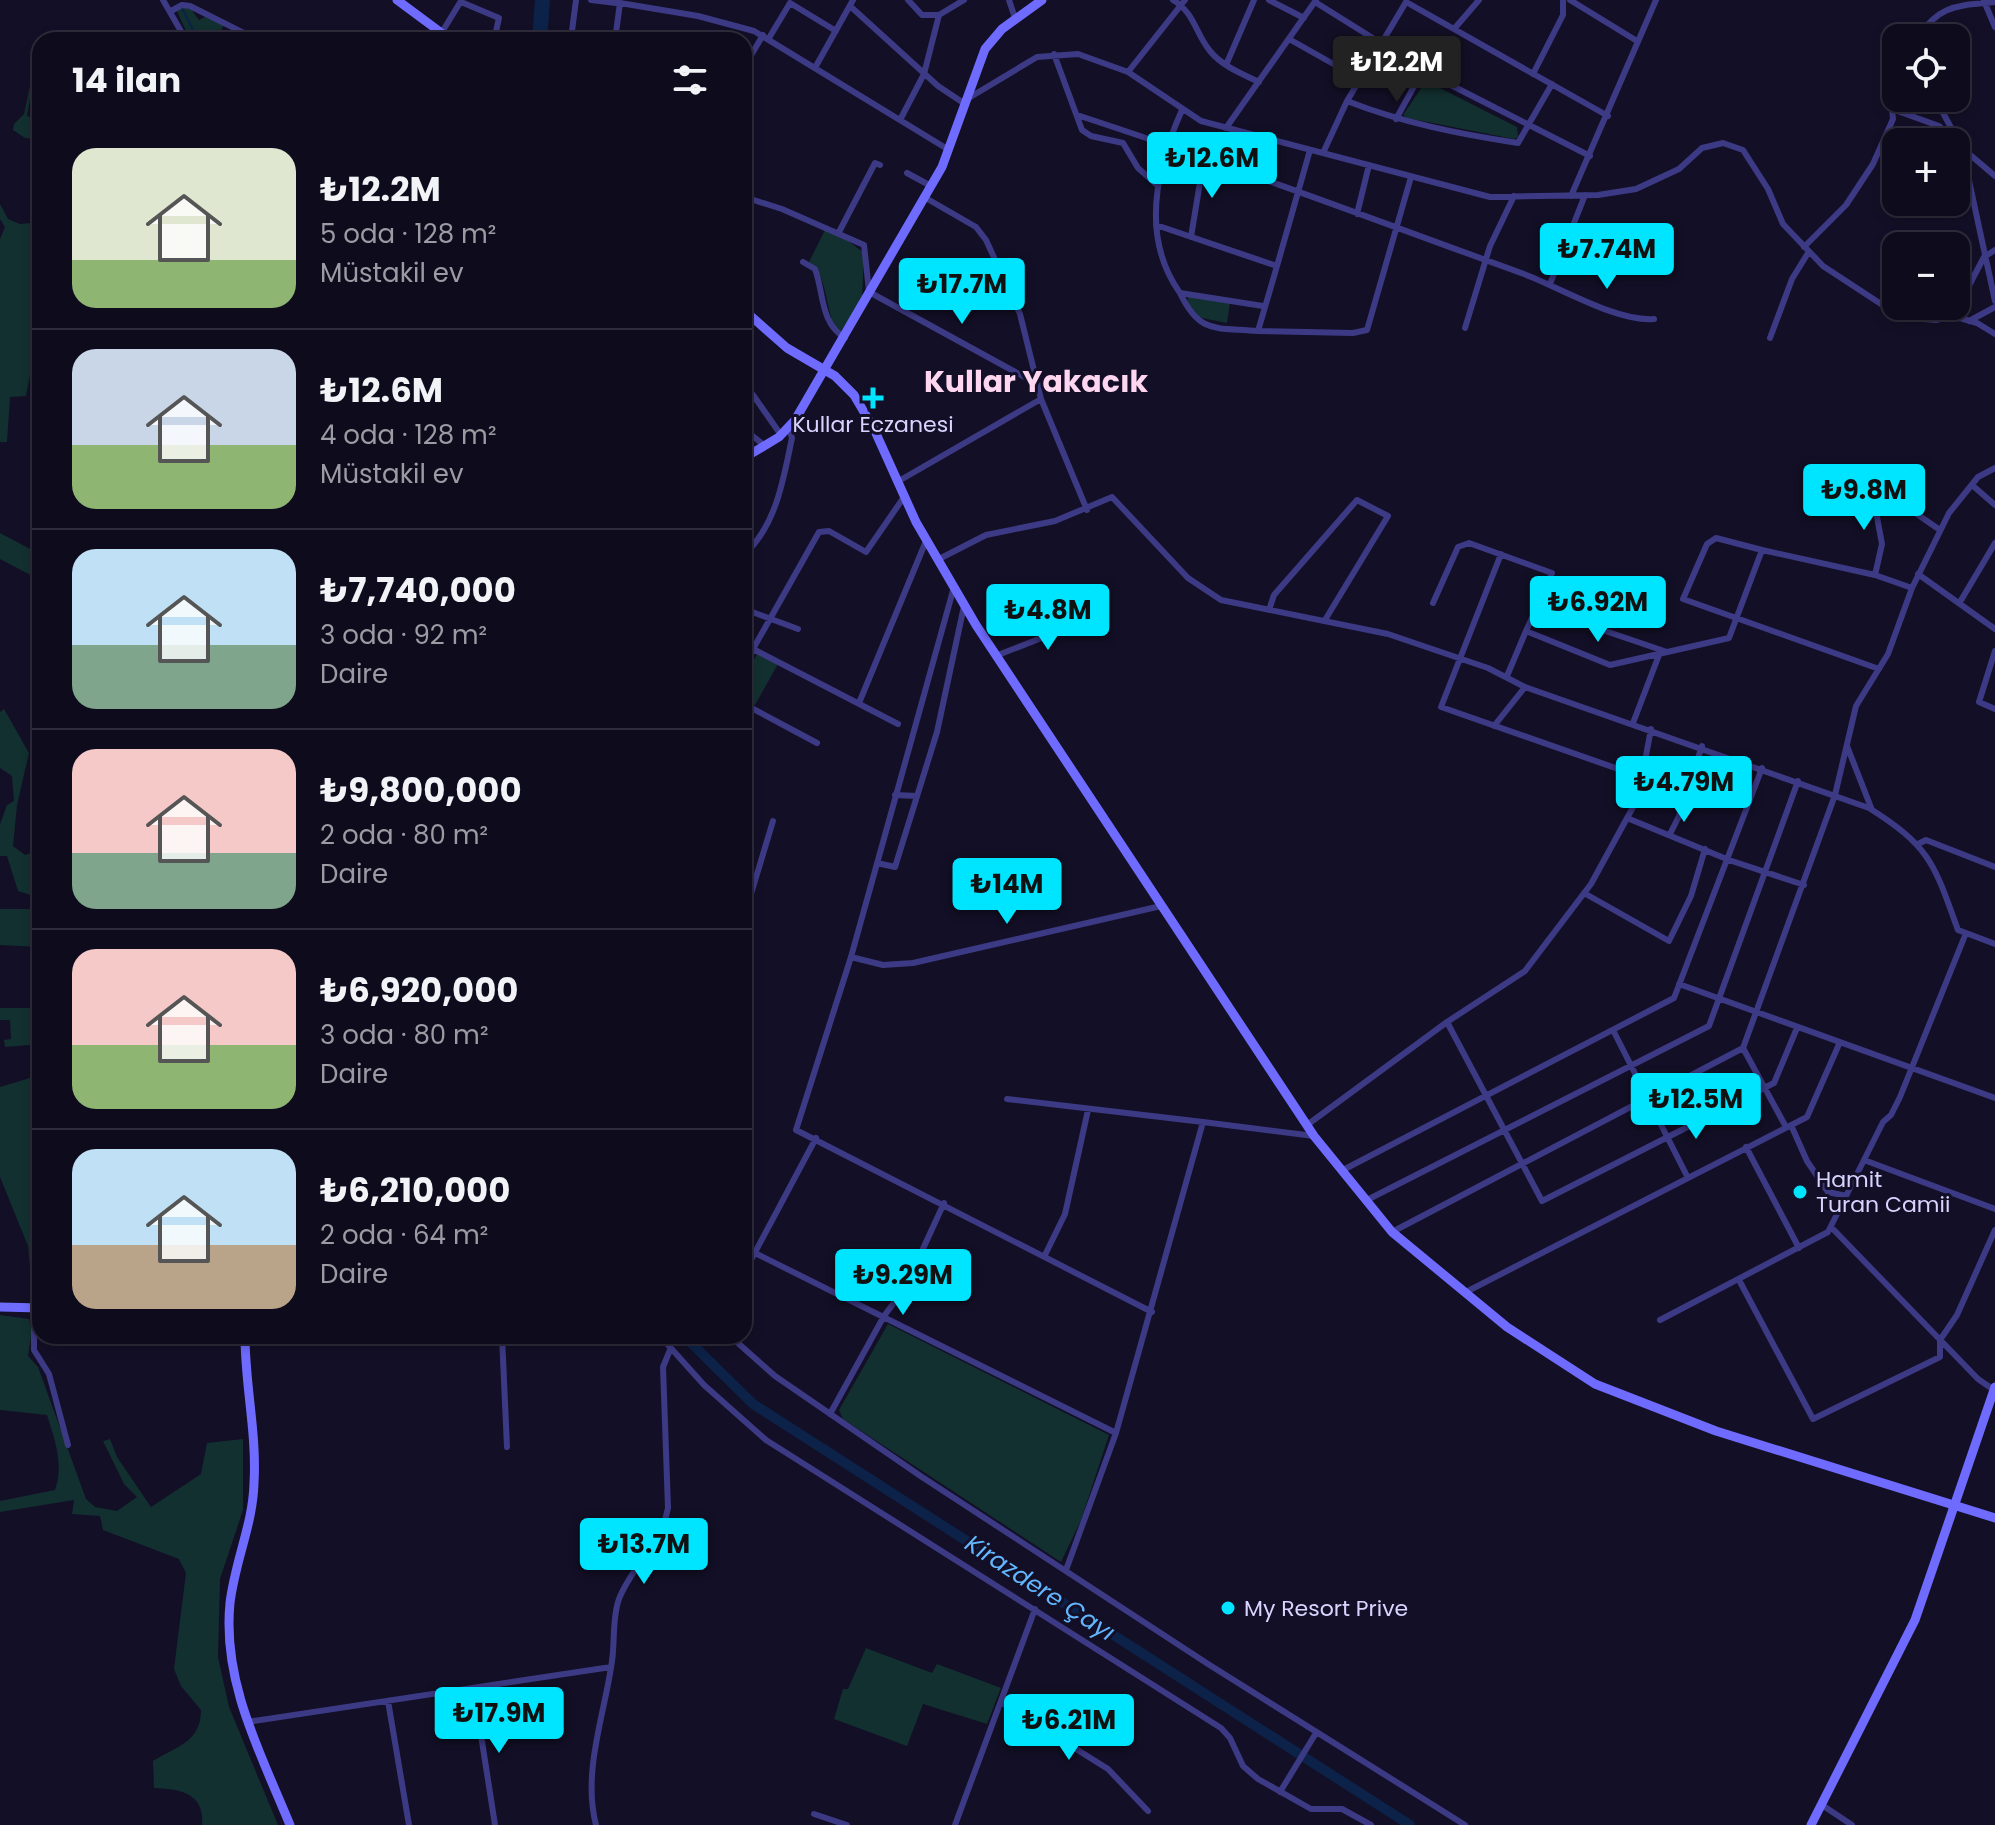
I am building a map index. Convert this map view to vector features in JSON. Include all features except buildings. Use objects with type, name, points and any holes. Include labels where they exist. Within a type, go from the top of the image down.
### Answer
[{"type":"main road","points":[[752,453],[785,432],[870,295],[949,150],[985,49],[1015,18],[1042,0]]},
{"type":"main road","points":[[404,2],[442,32]]},
{"type":"main road","points":[[752,317],[787,348],[849,388],[864,408],[926,541],[964,606],[1314,1136],[1392,1232],[1464,1293],[1559,1364],[1637,1403],[1995,1518]]},
{"type":"main road","points":[[0,1307],[32,1308]]},
{"type":"main road","points":[[242,1344],[248,1506],[225,1602],[225,1657],[244,1728],[287,1825]]},
{"type":"main road","points":[[243,1344],[255,1479],[253,1507],[230,1603],[231,1656],[247,1722],[287,1825]]},
{"type":"main road","points":[[1811,1825],[1915,1620],[1994,1388]]},
{"type":"street","points":[[163,0],[176,8],[195,8],[242,32]]},
{"type":"street","points":[[575,32],[572,31],[576,0]]},
{"type":"street","points":[[591,0],[675,12],[751,32]]},
{"type":"street","points":[[675,12],[678,0]]},
{"type":"street","points":[[908,0],[922,15],[939,15],[964,0]]},
{"type":"street","points":[[1009,0],[1015,18]]},
{"type":"street","points":[[1173,0],[1183,2],[1190,11],[1209,50],[1226,65],[1259,82]]},
{"type":"street","points":[[1226,65],[1254,0]]},
{"type":"street","points":[[1269,0],[1304,18]]},
{"type":"street","points":[[1454,29],[1479,0]]},
{"type":"street","points":[[1533,74],[1563,15],[1563,0]]},
{"type":"street","points":[[1570,0],[1637,41]]},
{"type":"street","points":[[1571,196],[1656,0]]},
{"type":"street","points":[[442,32],[461,1],[499,18],[496,32]]},
{"type":"street","points":[[752,56],[790,1],[836,31]]},
{"type":"street","points":[[1224,165],[1230,129],[1316,1],[1380,46],[1590,156]]},
{"type":"street","points":[[1323,153],[1347,101],[1404,1],[1608,116]]},
{"type":"street","points":[[616,32],[618,2]]},
{"type":"street","points":[[1128,72],[1183,2]]},
{"type":"street","points":[[1984,2],[1995,27]]},
{"type":"street","points":[[1926,24],[1930,18],[1950,7],[1995,2]]},
{"type":"street","points":[[816,66],[852,3],[924,74],[965,102],[1021,64],[1054,54],[1078,54],[1128,72],[1182,110],[1230,129],[1490,197],[1571,196],[1636,189],[1661,180],[1702,148],[1723,143],[1743,150],[1768,189],[1783,224],[1806,250],[1882,304]]},
{"type":"street","points":[[176,8],[184,32]]},
{"type":"street","points":[[900,120],[924,74],[939,15]]},
{"type":"street","points":[[752,32],[766,36],[949,150]]},
{"type":"street","points":[[1289,39],[1360,79]]},
{"type":"street","points":[[1054,54],[1082,130],[1091,136],[1123,143],[1138,168],[1156,184]]},
{"type":"street","points":[[1396,119],[1423,70]]},
{"type":"street","points":[[1347,101],[1396,119],[1518,143],[1552,84]]},
{"type":"street","points":[[1182,110],[1153,201],[1169,278],[1195,320],[1208,326],[1258,331],[1353,333],[1367,330],[1411,177]]},
{"type":"street","points":[[1770,338],[1806,250],[1846,205],[1873,164],[1893,119],[1892,112]]},
{"type":"street","points":[[1900,112],[1941,128]]},
{"type":"street","points":[[1077,115],[1169,145],[1550,284],[1636,320],[1654,319]]},
{"type":"street","points":[[1258,331],[1310,150]]},
{"type":"street","points":[[1970,154],[1995,176]]},
{"type":"street","points":[[1191,237],[1204,158]]},
{"type":"street","points":[[839,232],[875,163],[880,165]]},
{"type":"street","points":[[1357,214],[1369,165]]},
{"type":"street","points":[[907,173],[931,186]]},
{"type":"street","points":[[1550,284],[1585,195]]},
{"type":"street","points":[[1465,328],[1501,219],[1514,196]]},
{"type":"street","points":[[1969,321],[1995,304],[1970,196]]},
{"type":"street","points":[[924,197],[976,227],[986,240],[1020,314],[1041,399],[1087,510]]},
{"type":"street","points":[[752,200],[839,232],[866,248],[870,295],[1039,385]]},
{"type":"street","points":[[1156,225],[1277,266]]},
{"type":"street","points":[[1970,284],[1984,257],[1995,250]]},
{"type":"street","points":[[803,262],[816,271],[827,319],[845,338]]},
{"type":"street","points":[[1180,293],[1263,306]]},
{"type":"street","points":[[1966,320],[1995,334]]},
{"type":"street","points":[[752,392],[792,438],[774,511],[752,546]]},
{"type":"street","points":[[897,482],[1041,399]]},
{"type":"street","points":[[752,435],[765,446]]},
{"type":"street","points":[[1392,1232],[1743,1048],[1835,795],[1856,706],[1888,654],[1912,588],[1940,530],[1972,485],[1995,468]]},
{"type":"street","points":[[1972,485],[1995,505]]},
{"type":"street","points":[[1875,575],[1882,544],[1872,490],[1895,499],[1940,530]]},
{"type":"street","points":[[898,724],[753,649],[820,531],[829,531],[866,552],[904,497]]},
{"type":"street","points":[[937,560],[986,535],[1087,510],[1112,497],[1202,590],[1221,600],[1388,634],[1459,657],[1507,676],[1525,687],[1702,746],[1872,810],[1918,844],[1941,884],[1958,930],[1995,944]]},
{"type":"street","points":[[1269,610],[1274,595],[1357,500],[1388,516],[1325,620]]},
{"type":"street","points":[[1879,669],[1683,599],[1707,544],[1716,538],[1875,575],[1912,588]]},
{"type":"street","points":[[859,703],[926,541]]},
{"type":"street","points":[[1433,603],[1458,547],[1469,543],[1552,573],[1507,676]]},
{"type":"street","points":[[1960,602],[1995,543]]},
{"type":"street","points":[[1526,631],[1610,665],[1729,638],[1762,550]]},
{"type":"street","points":[[1501,554],[1441,707],[1687,793]]},
{"type":"street","points":[[1918,574],[1995,629]]},
{"type":"street","points":[[954,587],[851,957],[796,1130],[1152,1312]]},
{"type":"street","points":[[877,863],[895,867],[937,732],[964,606]]},
{"type":"street","points":[[1538,608],[1668,653]]},
{"type":"street","points":[[752,612],[798,629]]},
{"type":"street","points":[[998,655],[1087,620]]},
{"type":"street","points":[[1995,651],[1979,702],[1995,709]]},
{"type":"street","points":[[1633,723],[1659,655]]},
{"type":"street","points":[[1494,726],[1525,687]]},
{"type":"street","points":[[752,708],[817,743]]},
{"type":"street","points":[[1307,1125],[1447,1022],[1525,971],[1584,893],[1638,798],[1651,729]]},
{"type":"street","points":[[1670,834],[1702,746]]},
{"type":"street","points":[[1846,746],[1872,810]]},
{"type":"street","points":[[1341,1171],[1674,998],[1762,768]]},
{"type":"street","points":[[1365,1201],[1709,1026],[1798,781]]},
{"type":"street","points":[[895,795],[917,796]]},
{"type":"street","points":[[1627,818],[1729,860],[1804,885]]},
{"type":"street","points":[[752,891],[773,821]]},
{"type":"street","points":[[1918,844],[1926,840],[1995,867]]},
{"type":"street","points":[[1584,893],[1669,941],[1691,896],[1705,849]]},
{"type":"street","points":[[851,957],[883,965],[913,963],[1161,906]]},
{"type":"street","points":[[1660,1320],[1828,1232],[1883,1122],[1891,1115],[1966,933]]},
{"type":"street","points":[[1679,984],[1995,1098]]},
{"type":"street","points":[[1447,1022],[1542,1201],[1774,1083],[1797,1028]]},
{"type":"street","points":[[1613,1030],[1687,1176]]},
{"type":"street","points":[[1464,1293],[1807,1117],[1840,1042]]},
{"type":"street","points":[[1743,1048],[1828,1192],[1846,1196]]},
{"type":"street","points":[[1007,1099],[1314,1136]]},
{"type":"street","points":[[1045,1255],[1065,1214],[1088,1110]]},
{"type":"street","points":[[1066,1570],[1116,1433],[1203,1122]]},
{"type":"street","points":[[752,1258],[816,1138]]},
{"type":"street","points":[[1746,1147],[1799,1248]]},
{"type":"street","points":[[1864,1160],[1995,1209]]},
{"type":"street","points":[[830,1414],[884,1316],[913,1273],[944,1203]]},
{"type":"street","points":[[1831,1227],[1978,1379],[1994,1388]]},
{"type":"street","points":[[1739,1280],[1813,1419],[1940,1357],[1940,1340],[1957,1315],[1995,1230]]},
{"type":"street","points":[[755,1253],[1116,1433]]},
{"type":"street","points":[[34,1344],[34,1350],[49,1374],[68,1445]]},
{"type":"street","points":[[502,1344],[507,1447]]},
{"type":"street","points":[[666,1344],[730,1410],[766,1440],[1221,1728],[1230,1738],[1243,1766],[1311,1809],[1342,1809],[1371,1825]]},
{"type":"street","points":[[738,1344],[758,1363],[830,1414],[1314,1736],[1465,1825]]},
{"type":"street","points":[[596,1825],[595,1761],[619,1599],[662,1529],[668,1508],[663,1367],[670,1350]]},
{"type":"street","points":[[955,1825],[1035,1609]]},
{"type":"street","points":[[247,1722],[611,1667]]},
{"type":"street","points":[[474,1690],[495,1825]]},
{"type":"street","points":[[388,1701],[409,1825]]},
{"type":"street","points":[[1001,1702],[1108,1769],[1148,1811]]},
{"type":"street","points":[[1281,1789],[1314,1736]]},
{"type":"street","points":[[1822,1805],[1852,1825]]},
{"type":"street","points":[[814,1814],[847,1825]]},
{"type":"green space","points":[[182,7],[191,9],[199,20],[207,16],[224,25],[220,32],[186,32],[177,11]]},
{"type":"green space","points":[[32,76],[27,116],[32,117],[32,138],[25,138],[13,130],[14,124],[24,114]]},
{"type":"green space","points":[[1426,81],[1517,127],[1518,137],[1514,139],[1407,118],[1403,115]]},
{"type":"green space","points":[[0,204],[8,219],[20,224],[32,223],[32,365],[26,396],[10,397],[7,442],[0,442],[0,239],[5,227],[0,219]]},
{"type":"green space","points":[[825,230],[843,237],[864,253],[862,301],[841,331],[837,331],[833,323],[820,275],[809,262]]},
{"type":"green space","points":[[1188,296],[1230,303],[1227,323],[1197,317],[1188,303]]},
{"type":"green space","points":[[0,533],[32,550],[32,576],[0,559]]},
{"type":"green space","points":[[757,654],[778,664],[755,705],[752,703],[752,663]]},
{"type":"green space","points":[[4,709],[29,753],[17,805],[13,846],[25,855],[32,853],[32,895],[18,891],[7,856],[0,856],[0,824],[7,805],[14,801],[12,776],[0,768],[0,712]]},
{"type":"green space","points":[[0,909],[32,909],[32,947],[0,945]]},
{"type":"green space","points":[[0,1008],[32,1008],[32,1045],[5,1047],[4,1040],[11,1039],[10,1020],[0,1020]]},
{"type":"green space","points":[[32,1077],[32,1289],[28,1246],[0,1177],[0,1087]]},
{"type":"green space","points":[[0,1315],[29,1319],[32,1331],[28,1356],[38,1367],[86,1499],[95,1507],[117,1511],[137,1497],[124,1484],[103,1441],[110,1439],[117,1457],[151,1507],[201,1474],[207,1443],[243,1439],[243,1510],[220,1579],[218,1657],[229,1707],[278,1825],[202,1825],[202,1814],[195,1799],[181,1792],[154,1788],[153,1761],[186,1742],[200,1721],[201,1710],[181,1686],[174,1669],[186,1573],[179,1559],[103,1530],[100,1516],[72,1514],[74,1500],[0,1512],[0,1501],[55,1490],[59,1471],[47,1415],[0,1410]]},
{"type":"green space","points":[[888,1324],[1109,1435],[1081,1520],[1061,1562],[843,1419],[839,1410]]},
{"type":"green space","points":[[866,1648],[932,1673],[937,1664],[1001,1688],[987,1724],[923,1704],[907,1746],[834,1719],[843,1689],[848,1689]]},
{"type":"water","points":[[535,0],[550,0],[548,32],[533,32]]},
{"type":"waterway","points":[[182,8],[194,32]]},
{"type":"waterway","name":"Kirazdere Çayı","points":[[692,1344],[753,1404],[1410,1825]]},
{"type":"place","name":"Kullar Eczanesi","points":[[873,398]]},
{"type":"place","name":"Hamit Turan Camii","points":[[1800,1192]]},
{"type":"place","name":"My Resort Prive","points":[[1228,1608]]},
{"type":"district","name":"Kullar Yakacık","points":[[1036,382]]}]
